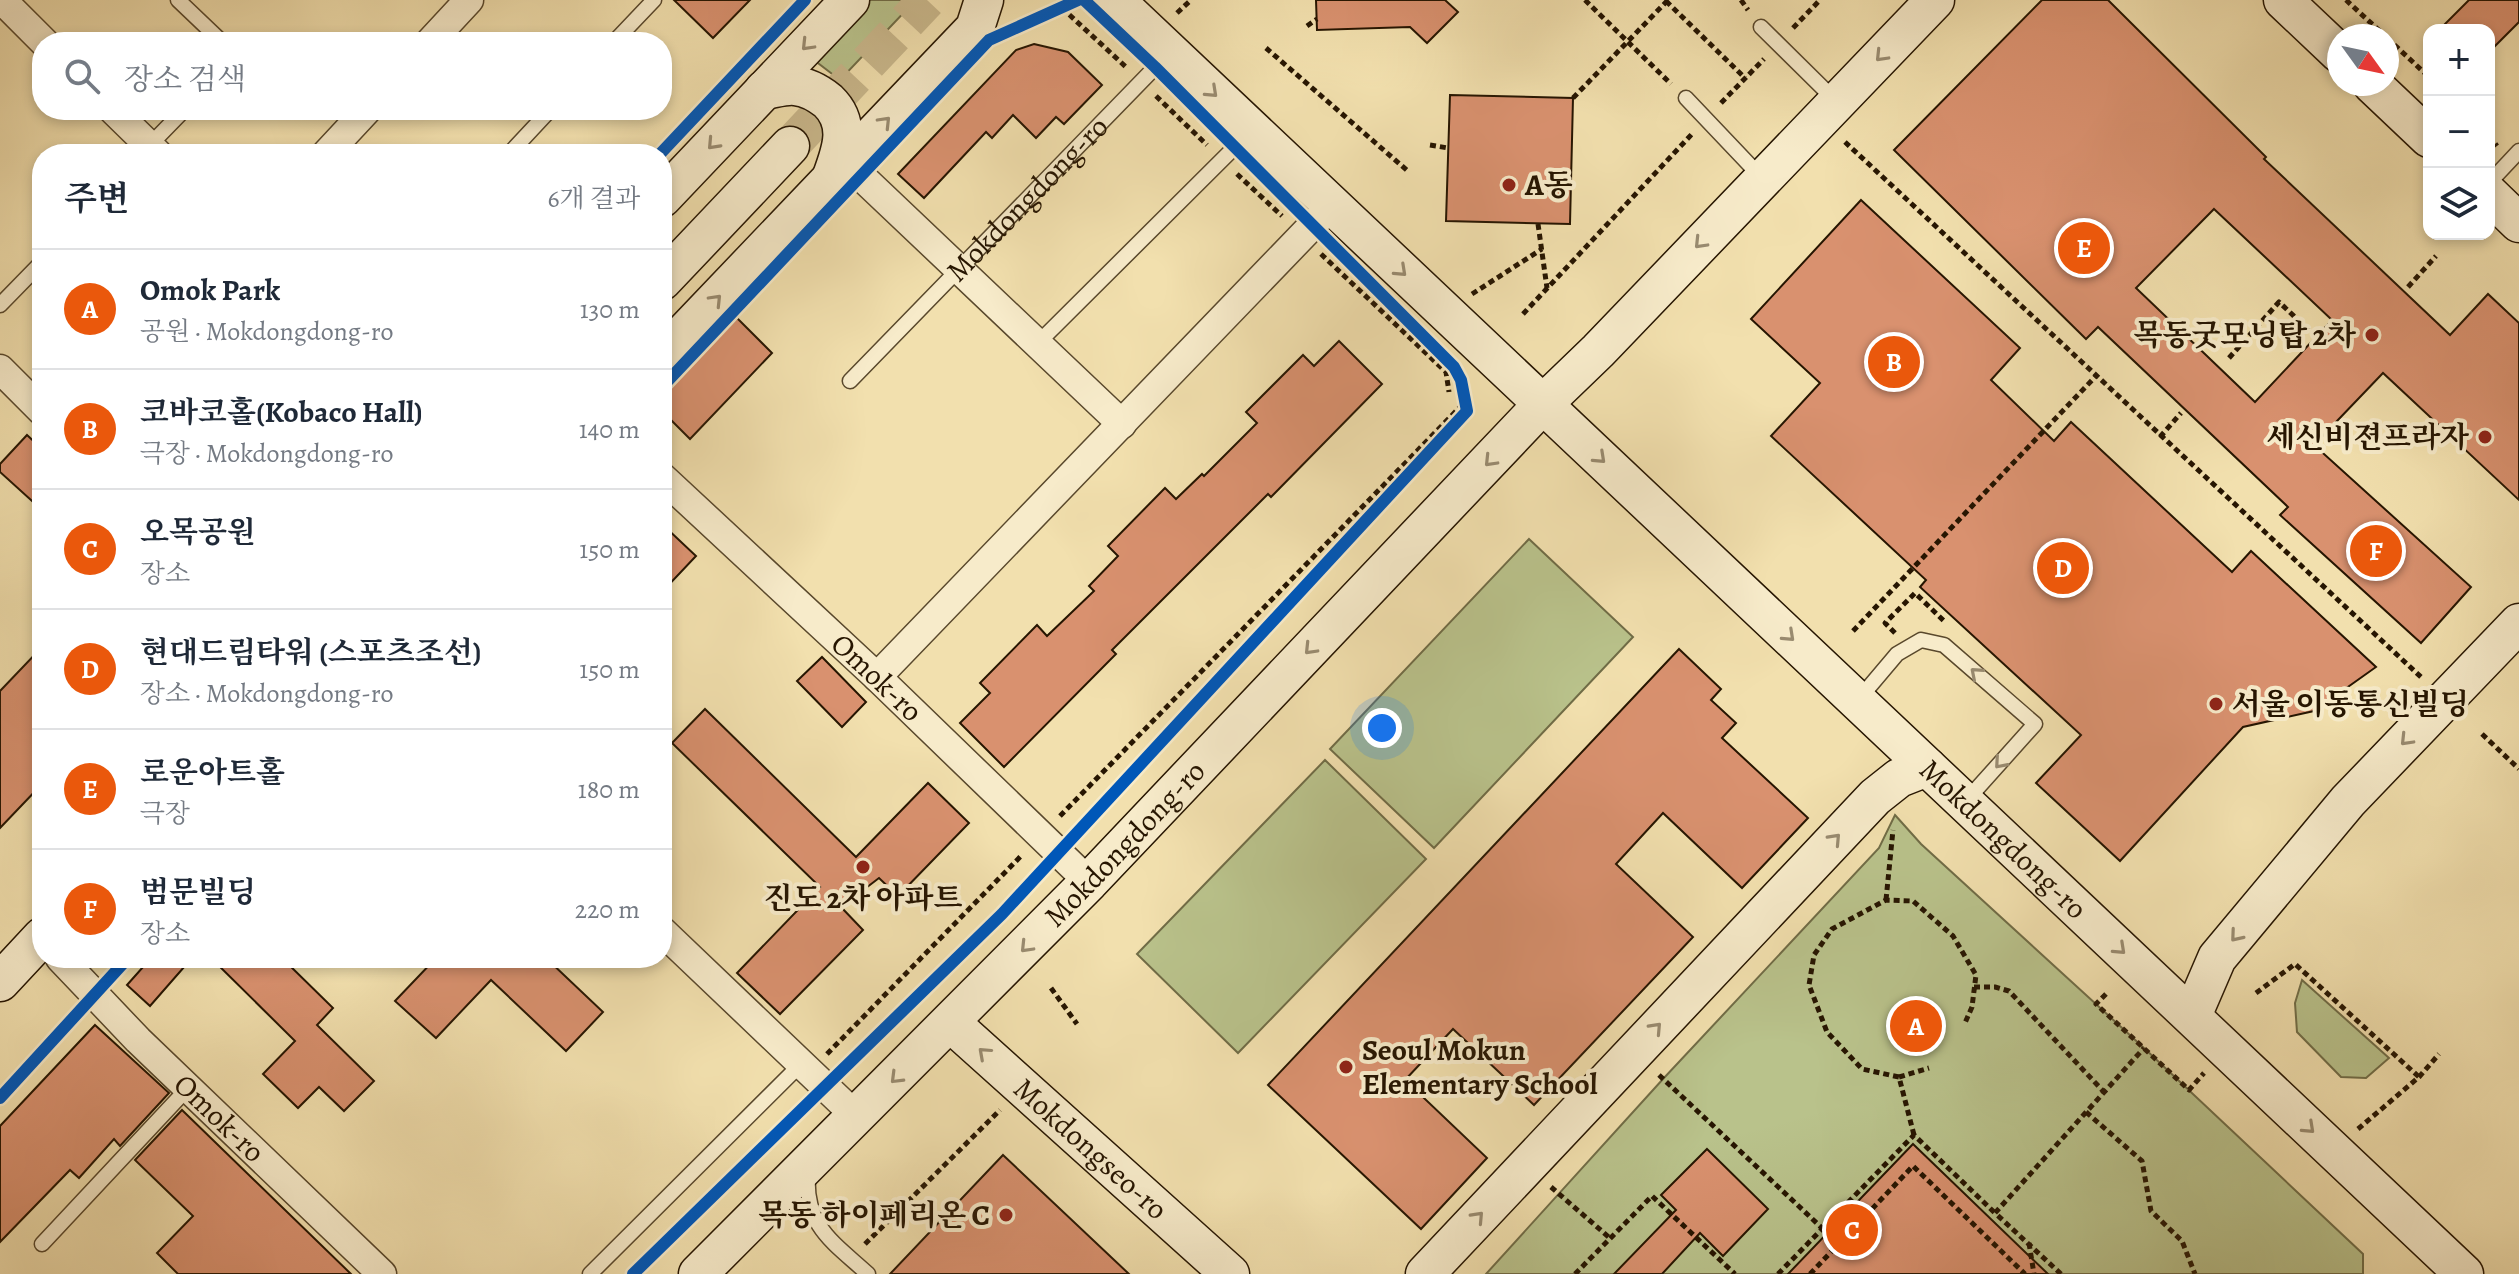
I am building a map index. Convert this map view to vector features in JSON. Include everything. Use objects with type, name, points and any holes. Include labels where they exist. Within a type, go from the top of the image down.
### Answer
[{"type":"street","points":[[439,32],[469,0]]},
{"type":"street","points":[[672,187],[850,0]]},
{"type":"street","points":[[672,345],[975,28],[984,0]]},
{"type":"street","name":"Mokdongdong-ro","points":[[1115,0],[1252,129],[1316,222],[1445,312],[2333,1150],[2444,1267]]},
{"type":"street","points":[[1543,404],[1598,351],[1935,0]]},
{"type":"street","points":[[2283,0],[2327,42]]},
{"type":"street","points":[[9,2],[35,32]]},
{"type":"street","points":[[764,90],[794,86],[817,92],[838,111],[843,126],[839,170]]},
{"type":"street","points":[[2385,96],[2423,132]]},
{"type":"street","points":[[122,120],[143,144]]},
{"type":"street","points":[[335,144],[358,120]]},
{"type":"street","points":[[672,270],[790,146]]},
{"type":"street","points":[[839,170],[958,270],[1122,424]]},
{"type":"street","points":[[2495,200],[2519,223]]},
{"type":"street","points":[[877,677],[1316,222]]},
{"type":"street","points":[[0,369],[32,401]]},
{"type":"street","name":"Mokdongdong-ro","points":[[698,1274],[1089,882],[1543,404]]},
{"type":"street","name":"Omok-ro","points":[[672,486],[877,677],[1089,882]]},
{"type":"street","points":[[2192,1016],[2217,958],[2348,801],[2519,623]]},
{"type":"street","points":[[1425,1274],[1875,797],[1899,778],[1927,767]]},
{"type":"street","points":[[672,941],[857,1117]]},
{"type":"street","points":[[0,982],[32,949]]},
{"type":"street","name":"Omok-ro","points":[[70,968],[188,1088],[382,1274]]},
{"type":"street","name":"Mokdongseo-ro","points":[[951,1023],[1230,1274]]},
{"type":"lane","points":[[178,0],[212,32]]},
{"type":"lane","points":[[622,32],[644,3]]},
{"type":"lane","points":[[1761,27],[1828,110]]},
{"type":"lane","name":"Mokdongdong-ro","points":[[850,381],[1170,52]]},
{"type":"lane","points":[[1686,98],[1763,178]]},
{"type":"lane","points":[[155,144],[175,120]]},
{"type":"lane","points":[[522,144],[542,120]]},
{"type":"lane","points":[[1037,344],[1252,129]]},
{"type":"lane","points":[[2495,177],[2514,156]]},
{"type":"lane","points":[[0,305],[32,272]]},
{"type":"lane","points":[[1857,701],[1897,654],[1921,640],[1944,645],[2035,724],[1965,803]]},
{"type":"lane","points":[[590,1274],[801,1064]]},
{"type":"lane","points":[[42,1244],[188,1088]]},
{"type":"lane","points":[[808,1165],[808,1205],[814,1220],[868,1274]]},
{"type":"path","points":[[1585,0],[1686,98]]},
{"type":"path","points":[[1573,98],[1666,0],[1745,78]]},
{"type":"path","points":[[2346,0],[2372,24]]},
{"type":"path","points":[[1063,5],[1222,159],[1316,222],[1454,367],[1461,380]]},
{"type":"path","points":[[1307,26],[1317,19]]},
{"type":"path","points":[[1266,48],[1409,172]]},
{"type":"path","points":[[2399,49],[2423,71]]},
{"type":"path","points":[[1828,110],[2096,376],[2445,699]]},
{"type":"path","points":[[1523,314],[1706,119]]},
{"type":"path","points":[[1430,145],[1448,148]]},
{"type":"path","points":[[1316,222],[1446,372],[1449,392]]},
{"type":"path","points":[[1538,224],[1547,289]]},
{"type":"path","points":[[1445,312],[1542,249]]},
{"type":"path","points":[[2408,287],[2436,256]]},
{"type":"path","points":[[2229,358],[2279,302],[2312,333]]},
{"type":"path","points":[[1853,631],[2096,376]]},
{"type":"path","points":[[1328,562],[1467,411],[1464,396]]},
{"type":"path","points":[[2160,437],[2181,413]]},
{"type":"path","points":[[1901,639],[1885,623],[1915,593],[1949,625]]},
{"type":"path","points":[[2482,734],[2519,769]]},
{"type":"path","points":[[1886,900],[1893,829]]},
{"type":"path","points":[[1929,1068],[1899,1077],[1862,1069],[1827,1032],[1809,985],[1814,955],[1832,929],[1886,900],[1913,901],[1953,936],[1976,975],[1972,1007],[1965,1023]]},
{"type":"path","points":[[2256,993],[2295,964],[2419,1077]]},
{"type":"path","points":[[1974,987],[2009,991],[2104,1092]]},
{"type":"path","points":[[1051,988],[1077,1024]]},
{"type":"path","points":[[2106,994],[2096,1004],[2189,1090],[2226,1048]]},
{"type":"path","points":[[1995,1213],[2144,1048]]},
{"type":"path","points":[[2333,1150],[2419,1077],[2439,1054]]},
{"type":"path","points":[[1899,1077],[1914,1135],[2061,1274]]},
{"type":"path","points":[[1663,1079],[1822,1228]]},
{"type":"path","points":[[851,1258],[1009,1101]]},
{"type":"path","points":[[2086,1112],[2142,1161],[2151,1211],[2182,1241],[2195,1274]]},
{"type":"path","points":[[1778,1274],[1914,1135]]},
{"type":"path","points":[[1810,1274],[1913,1166],[2025,1274]]},
{"type":"path","points":[[1559,1194],[1611,1239]]},
{"type":"path","points":[[1575,1274],[1652,1196],[1735,1274]]},
{"type":"path","points":[[2029,1243],[2034,1274]]},
{"type":"green space","points":[[858,0],[906,0],[911,5],[840,80],[814,60]]},
{"type":"green space","points":[[1529,539],[1633,637],[1434,848],[1330,749]]},
{"type":"green space","points":[[1325,760],[1426,859],[1238,1053],[1137,954]]},
{"type":"green space","points":[[1895,815],[1921,844],[2363,1254],[2363,1274],[1486,1274],[1879,848]]},
{"type":"green space","points":[[2302,980],[2389,1058],[2366,1078],[2341,1077],[2297,1032],[2295,1003]]},
{"type":"building","points":[[674,0],[750,0],[713,38]]},
{"type":"building","points":[[1316,0],[1445,0],[1458,12],[1427,43],[1410,27],[1317,30]]},
{"type":"building","points":[[2042,0],[2108,0],[2266,157],[2264,159],[2450,335],[2488,294],[2519,323],[2519,500],[2383,373],[2314,445],[2471,587],[2421,643],[2280,515],[2288,507],[2098,327],[2086,339],[1894,150]],"holes":[[[2214,209],[2332,320],[2255,402],[2136,288]]]},
{"type":"building","points":[[2469,0],[2519,0],[2519,22],[2495,46],[2495,24],[2445,24]]},
{"type":"building","points":[[1034,44],[1068,52],[1102,85],[1064,124],[1056,117],[1036,138],[1013,115],[992,138],[986,132],[924,198],[898,174],[1016,50]]},
{"type":"building","name":"A동","points":[[1450,95],[1573,98],[1570,224],[1446,221]]},
{"type":"building","points":[[1861,200],[2020,348],[1991,380],[2054,441],[2071,422],[2232,572],[2251,551],[2376,667],[2314,711],[2243,727],[2120,861],[2036,783],[2081,735],[1920,587],[1926,580],[1771,436],[1820,383],[1751,319]]},
{"type":"building","points":[[737,318],[772,353],[690,439],[672,421],[672,385]]},
{"type":"building","points":[[1339,341],[1382,384],[1271,497],[1268,494],[1112,650],[1116,654],[1004,767],[960,723],[990,693],[980,683],[1037,625],[1047,636],[1094,591],[1089,586],[1118,556],[1108,546],[1165,488],[1176,499],[1202,474],[1204,476],[1257,423],[1246,412],[1303,355],[1314,366]]},
{"type":"building","points":[[27,435],[32,440],[32,501],[0,472],[0,464]]},
{"type":"building","points":[[672,533],[696,556],[672,581]]},
{"type":"building","points":[[1679,649],[1721,689],[1711,700],[1736,723],[1722,738],[1808,818],[1742,888],[1663,813],[1616,864],[1693,937],[1534,1105],[1453,1029],[1405,1080],[1487,1158],[1421,1229],[1268,1085]]},
{"type":"building","points":[[32,657],[32,794],[0,828],[0,691]]},
{"type":"building","points":[[822,657],[866,702],[842,727],[797,681]]},
{"type":"building","name":"진도 2차 아파트","points":[[705,709],[856,857],[928,783],[969,823],[898,896],[879,878],[841,907],[863,930],[780,1014],[737,973],[820,887],[672,743]]},
{"type":"building","points":[[142,968],[183,968],[150,1006],[127,985]]},
{"type":"building","points":[[221,968],[292,968],[333,1008],[317,1025],[374,1081],[344,1111],[319,1087],[298,1108],[263,1074],[295,1041]]},
{"type":"building","points":[[426,968],[557,968],[603,1012],[566,1051],[491,980],[436,1038],[395,1001]]},
{"type":"building","points":[[95,1025],[169,1093],[120,1146],[114,1139],[79,1178],[70,1170],[0,1242],[0,1126]]},
{"type":"building","points":[[182,1110],[351,1274],[178,1274],[157,1253],[193,1216],[135,1160]]},
{"type":"building","points":[[1913,1144],[2048,1274],[1788,1274]]},
{"type":"building","points":[[1707,1149],[1768,1209],[1723,1256],[1700,1233],[1662,1274],[1614,1274],[1676,1210],[1661,1195]]},
{"type":"building","name":"목동 하이페리온 C","points":[[1003,1155],[1129,1274],[890,1274]]},
{"type":"tunnel","points":[[790,146],[927,0]]},
{"type":"cycle path","points":[[669,144],[805,0]]},
{"type":"cycle path","points":[[672,376],[989,40],[1078,0]]},
{"type":"cycle path","points":[[633,1274],[1002,914],[1467,411],[1461,380],[1454,367],[1155,67],[1084,0]]},
{"type":"cycle path","points":[[0,1098],[119,968]]},
{"type":"place","name":"A동","points":[[1509,185]]},
{"type":"place","name":"로운아트홀","points":[[2084,248]]},
{"type":"place","name":"목동굿모닝탑 2차","points":[[2372,335]]},
{"type":"place","name":"코바코홀(Kobaco Hall)","points":[[1894,362]]},
{"type":"place","name":"세신비젼프라자","points":[[2485,437]]},
{"type":"place","name":"범문빌딩","points":[[2376,551]]},
{"type":"place","name":"현대드림타워 (스포츠조선)","points":[[2063,568]]},
{"type":"place","name":"서울 이동통신빌딩","points":[[2216,704]]},
{"type":"place","name":"진도 2차 아파트","points":[[863,867]]},
{"type":"place","name":"Omok Park","points":[[1916,1026]]},
{"type":"place","name":"Seoul Mokun Elementary School","points":[[1346,1067]]},
{"type":"place","name":"목동 하이페리온 C","points":[[1006,1215]]},
{"type":"place","name":"오목공원","points":[[1852,1230]]}]
